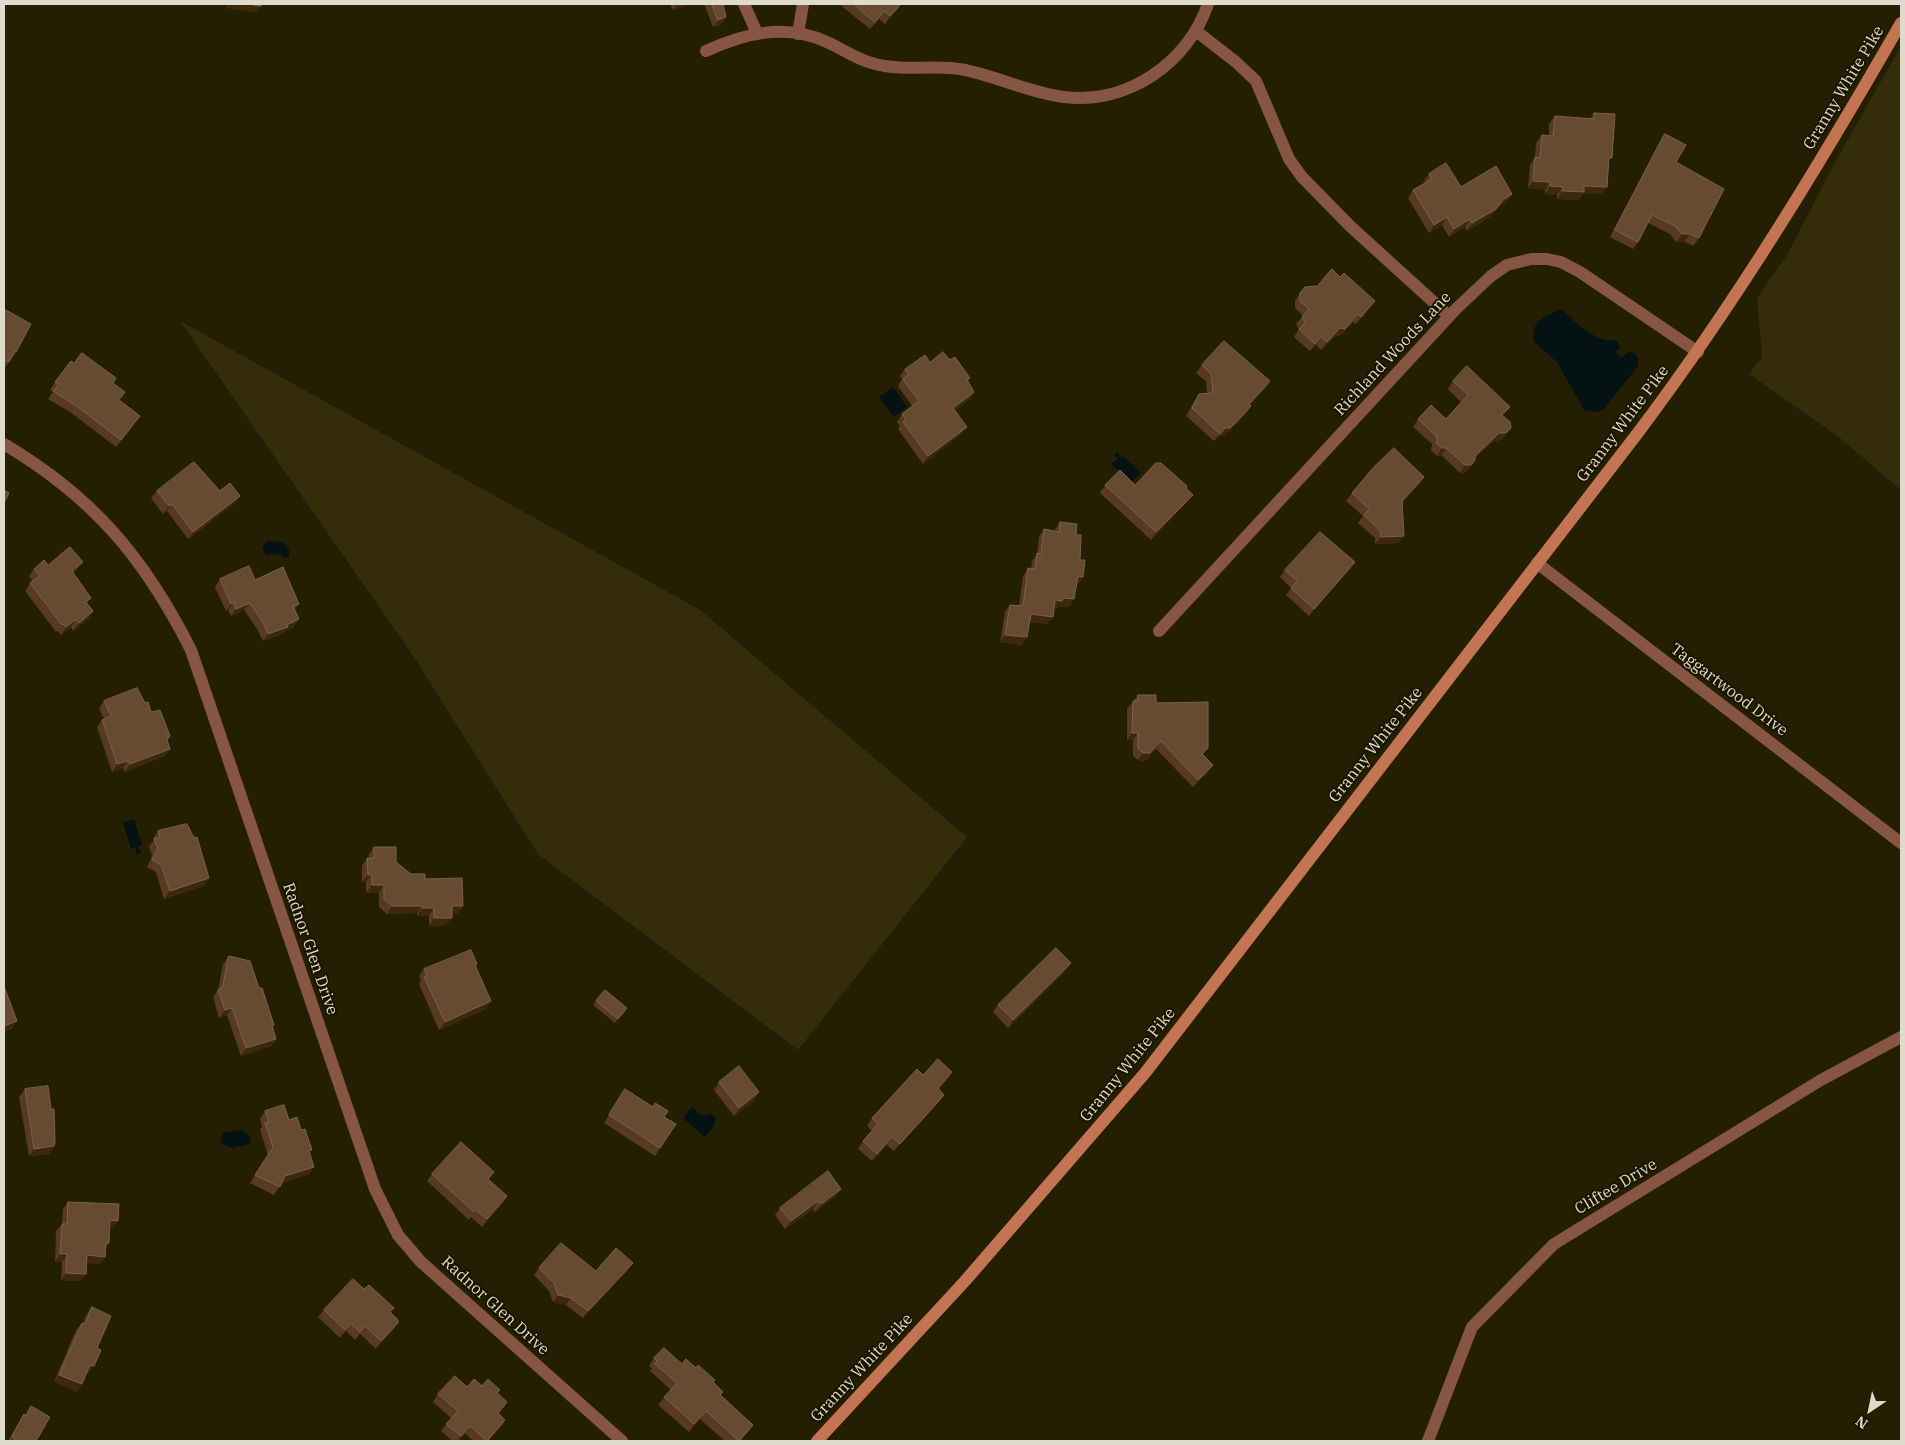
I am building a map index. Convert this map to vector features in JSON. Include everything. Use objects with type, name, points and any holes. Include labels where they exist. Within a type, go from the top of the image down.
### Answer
[{"type":"main road","name":"Granny White Pike","points":[[817,1441],[965,1281],[1145,1073],[1537,563],[1698,352],[1838,132],[1901,23]]},
{"type":"street","points":[[744,4],[756,33]]},
{"type":"street","points":[[798,34],[803,4]]},
{"type":"street","points":[[706,51],[736,38],[756,33],[774,31],[798,34],[827,42],[875,64],[899,68],[965,70],[1050,95],[1075,98],[1115,93],[1146,80],[1174,59],[1196,31],[1208,4]]},
{"type":"street","points":[[1196,31],[1236,62],[1256,82],[1289,160],[1302,177],[1344,220],[1449,316]]},
{"type":"street","name":"Richland Woods Lane","points":[[1159,632],[1449,316],[1498,270],[1523,260],[1547,259],[1561,262],[1580,272],[1698,352]]},
{"type":"street","name":"Radnor Glen Drive","points":[[4,444],[55,477],[107,525],[156,587],[191,650],[372,1181],[398,1235],[421,1262],[622,1441]]},
{"type":"street","name":"Taggartwood Drive","points":[[1537,563],[1901,843]]},
{"type":"street","name":"Cliftee Drive","points":[[1428,1441],[1472,1326],[1554,1244],[1821,1080],[1901,1038]]},
{"type":"shaded area","points":[[1901,46],[1901,490],[1840,438],[1749,374],[1762,357],[1757,298],[1787,255],[1833,166]]},
{"type":"shaded area","points":[[1561,309],[1590,333],[1602,339],[1618,342],[1620,348],[1616,352],[1621,358],[1628,352],[1632,352],[1638,357],[1638,366],[1604,409],[1598,412],[1584,410],[1557,362],[1534,342],[1533,335],[1536,325],[1545,317]]},
{"type":"shaded area","points":[[180,321],[700,610],[967,837],[798,1050],[538,854],[414,657]]},
{"type":"shaded area","points":[[893,387],[907,407],[894,417],[879,397]]},
{"type":"shaded area","points":[[1118,452],[1120,457],[1122,455],[1141,473],[1131,482],[1111,464],[1119,458],[1114,456]]},
{"type":"shaded area","points":[[266,541],[282,542],[289,550],[289,556],[285,558],[278,554],[266,555],[262,549]]},
{"type":"shaded area","points":[[134,819],[142,845],[138,847],[142,853],[136,854],[136,847],[131,849],[123,823]]},
{"type":"shaded area","points":[[692,1107],[703,1116],[711,1114],[716,1118],[714,1126],[705,1137],[683,1118]]},
{"type":"shaded area","points":[[242,1130],[251,1138],[250,1144],[232,1148],[222,1144],[220,1139],[223,1133]]},
{"type":"building","points":[[712,4],[723,4],[726,17],[718,20]]},
{"type":"building","points":[[854,4],[901,4],[890,16],[884,11],[875,22]]},
{"type":"building","points":[[1594,113],[1615,114],[1612,158],[1609,158],[1607,187],[1584,186],[1584,192],[1562,191],[1563,187],[1550,186],[1550,182],[1533,181],[1535,157],[1540,158],[1542,135],[1553,136],[1555,116],[1594,119]]},
{"type":"building","points":[[1665,134],[1686,145],[1676,162],[1724,189],[1699,238],[1690,234],[1682,234],[1675,226],[1652,215],[1638,242],[1615,230]]},
{"type":"building","points":[[1446,163],[1461,187],[1496,166],[1512,194],[1503,200],[1496,209],[1472,223],[1470,219],[1454,229],[1447,217],[1434,225],[1413,190],[1432,179],[1429,174]]},
{"type":"building","points":[[1332,269],[1340,277],[1344,273],[1375,301],[1361,317],[1358,314],[1345,329],[1340,328],[1327,342],[1321,337],[1315,344],[1299,329],[1305,323],[1302,317],[1309,309],[1300,301],[1300,293],[1305,287],[1317,286]]},
{"type":"building","points":[[4,309],[31,324],[9,362],[4,360]]},
{"type":"building","points":[[1224,341],[1270,381],[1249,404],[1251,406],[1245,413],[1230,428],[1225,428],[1220,434],[1192,408],[1199,394],[1213,393],[1211,374],[1202,365]]},
{"type":"building","points":[[943,352],[950,360],[955,357],[970,378],[967,380],[974,392],[953,408],[967,427],[928,456],[903,422],[906,419],[902,414],[919,401],[903,379],[909,374],[905,369],[925,355],[930,362]]},
{"type":"building","points":[[82,353],[116,378],[113,383],[125,392],[119,400],[140,416],[121,440],[75,405],[53,391],[59,384],[55,382],[71,361],[74,363]]},
{"type":"building","points":[[1467,366],[1510,407],[1502,415],[1510,422],[1511,428],[1506,433],[1499,433],[1475,456],[1475,460],[1471,465],[1465,465],[1446,448],[1442,448],[1436,443],[1437,437],[1418,419],[1431,405],[1446,419],[1468,395],[1453,381]]},
{"type":"building","points":[[1394,448],[1424,477],[1402,501],[1404,536],[1381,537],[1380,531],[1364,515],[1369,509],[1352,493],[1373,468]]},
{"type":"building","points":[[194,462],[220,491],[230,483],[240,496],[193,532],[172,504],[169,506],[157,491]]},
{"type":"building","points":[[1156,463],[1161,463],[1187,486],[1186,488],[1193,495],[1156,532],[1105,485],[1120,470],[1135,485]]},
{"type":"building","points":[[4,490],[9,493],[4,503]]},
{"type":"building","points":[[1060,522],[1077,524],[1076,535],[1081,535],[1080,560],[1085,560],[1083,577],[1078,576],[1074,599],[1063,598],[1062,601],[1055,600],[1053,617],[1031,614],[1027,637],[1005,635],[1010,605],[1023,606],[1028,568],[1035,569],[1037,553],[1041,554],[1044,529],[1059,532]]},
{"type":"building","points":[[1320,532],[1355,562],[1314,609],[1291,588],[1297,581],[1285,570]]},
{"type":"building","points":[[70,547],[83,562],[72,571],[91,598],[86,602],[93,611],[79,623],[76,619],[66,627],[62,625],[30,583],[40,576],[34,569],[44,560],[48,565]]},
{"type":"building","points":[[249,566],[255,580],[283,567],[299,604],[293,606],[299,619],[287,625],[288,627],[268,634],[250,603],[236,609],[234,602],[231,604],[220,579]]},
{"type":"building","points":[[137,688],[145,703],[148,702],[151,712],[160,710],[170,736],[167,740],[170,749],[130,764],[128,761],[117,764],[102,720],[111,716],[104,701]]},
{"type":"building","points":[[1138,695],[1156,695],[1156,703],[1208,702],[1208,748],[1202,754],[1213,765],[1198,780],[1161,741],[1150,753],[1143,753],[1138,748],[1138,733],[1132,733],[1133,701],[1138,701]]},
{"type":"building","points":[[187,824],[194,838],[197,837],[209,878],[170,891],[161,865],[152,860],[158,849],[154,839],[160,837],[158,831]]},
{"type":"building","points":[[374,847],[396,847],[396,862],[411,874],[425,874],[425,879],[462,878],[463,906],[452,906],[452,918],[434,918],[434,908],[392,906],[384,899],[384,885],[372,885],[372,875],[368,875],[367,858],[374,858]]},
{"type":"building","points":[[1056,948],[1071,963],[1013,1020],[998,1005]]},
{"type":"building","points":[[471,950],[477,964],[475,965],[491,1001],[445,1022],[424,977],[427,976],[424,969]]},
{"type":"building","points":[[229,956],[250,961],[259,988],[262,988],[274,1025],[272,1026],[276,1039],[246,1048],[232,1008],[225,1010],[218,990],[222,988]]},
{"type":"building","points":[[4,986],[17,1021],[4,1026]]},
{"type":"building","points":[[605,990],[627,1008],[618,1019],[596,1001]]},
{"type":"building","points":[[938,1059],[952,1072],[938,1088],[944,1095],[900,1144],[892,1137],[877,1154],[863,1141],[878,1124],[872,1118],[917,1069],[923,1075]]},
{"type":"building","points":[[739,1066],[759,1092],[739,1108],[719,1082]]},
{"type":"building","points":[[48,1086],[51,1109],[54,1109],[55,1142],[54,1146],[34,1149],[25,1089]]},
{"type":"building","points":[[625,1089],[653,1107],[655,1103],[668,1111],[664,1117],[676,1124],[660,1148],[609,1115]]},
{"type":"building","points":[[284,1105],[289,1120],[297,1117],[301,1130],[305,1129],[312,1150],[309,1151],[314,1167],[285,1176],[280,1187],[255,1175],[273,1147],[265,1123],[269,1122],[265,1111]]},
{"type":"building","points":[[461,1142],[494,1172],[488,1179],[507,1196],[487,1219],[476,1210],[474,1212],[432,1174]]},
{"type":"building","points":[[828,1171],[841,1189],[821,1204],[818,1201],[791,1221],[780,1208]]},
{"type":"building","points":[[68,1202],[119,1204],[118,1221],[110,1220],[109,1243],[106,1243],[105,1257],[87,1255],[86,1274],[66,1273],[67,1254],[60,1254],[62,1224],[67,1224]]},
{"type":"building","points":[[561,1243],[596,1271],[616,1248],[633,1263],[588,1311],[571,1298],[558,1295],[554,1283],[539,1268]]},
{"type":"building","points":[[353,1279],[364,1289],[369,1285],[394,1308],[390,1312],[398,1320],[398,1323],[381,1341],[365,1326],[360,1332],[351,1324],[345,1330],[324,1310]]},
{"type":"building","points":[[92,1307],[111,1316],[97,1348],[101,1350],[94,1366],[90,1365],[82,1384],[59,1375],[82,1323],[85,1324]]},
{"type":"building","points":[[664,1348],[682,1364],[686,1359],[696,1368],[698,1365],[715,1380],[713,1382],[723,1392],[720,1395],[753,1425],[739,1441],[706,1411],[694,1424],[664,1397],[677,1383],[655,1364],[657,1361],[654,1358]]},
{"type":"building","points":[[455,1376],[467,1387],[474,1379],[482,1386],[488,1379],[500,1390],[497,1393],[507,1402],[498,1413],[505,1420],[487,1441],[470,1426],[461,1436],[446,1424],[458,1411],[438,1394]]},
{"type":"building","points":[[31,1406],[50,1417],[36,1441],[13,1441],[15,1438],[12,1436],[24,1414],[26,1416]]}]
